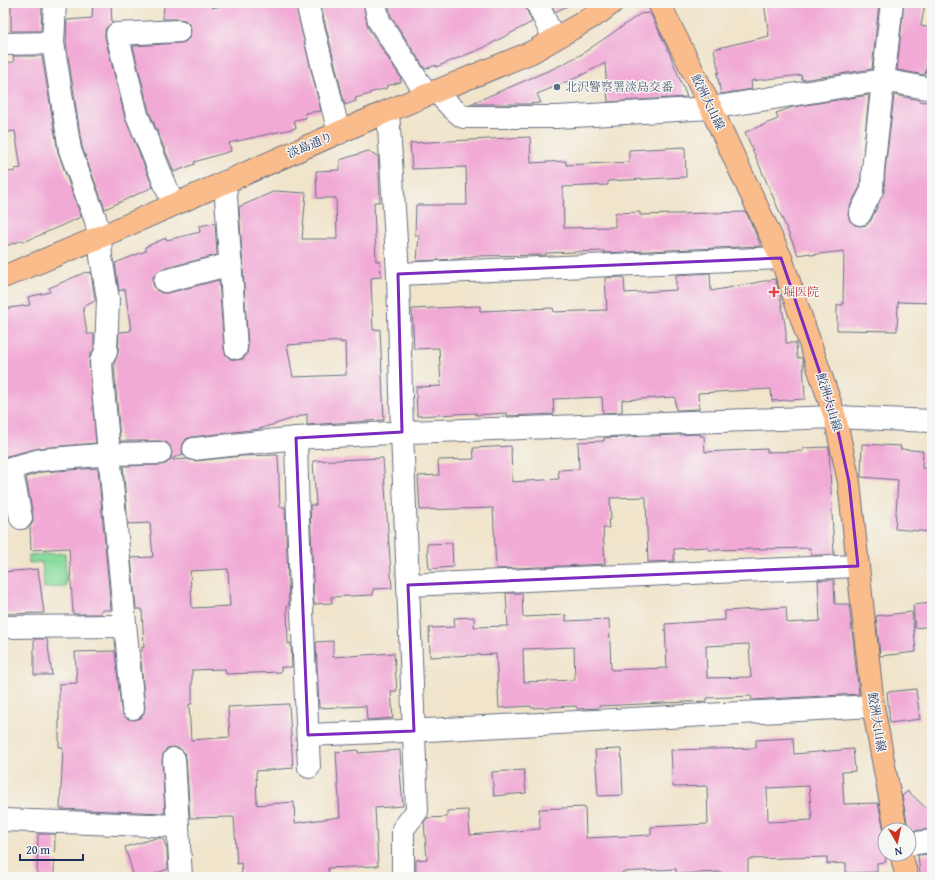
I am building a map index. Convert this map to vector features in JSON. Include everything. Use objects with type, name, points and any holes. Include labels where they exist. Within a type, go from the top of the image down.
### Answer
[{"type":"main road","name":"淡島通り","points":[[3,277],[100,237],[388,111],[532,52],[599,13],[612,3]]},
{"type":"main road","name":"鮫洲大山線","points":[[659,3],[711,108],[781,258],[835,417],[849,482],[873,706],[895,822]]},
{"type":"main road","points":[[903,862],[907,877]]},
{"type":"street","points":[[55,3],[53,43],[70,150],[96,218],[108,299],[106,352],[101,361],[133,708]]},
{"type":"street","points":[[306,3],[339,133]]},
{"type":"street","points":[[375,3],[379,21],[432,93],[463,117],[557,117],[711,108],[883,80],[932,89]]},
{"type":"street","points":[[537,3],[554,39]]},
{"type":"street","points":[[860,214],[872,190],[873,169],[892,3]]},
{"type":"street","points":[[173,204],[137,115],[117,34],[179,31]]},
{"type":"street","points":[[3,44],[53,43]]},
{"type":"street","points":[[388,111],[398,274],[402,432],[417,811],[403,829],[403,877]]},
{"type":"street","points":[[225,182],[236,348]]},
{"type":"street","points":[[398,274],[781,258]]},
{"type":"street","points":[[164,281],[231,264]]},
{"type":"street","points":[[194,449],[296,438],[402,432],[835,417],[932,421]]},
{"type":"street","points":[[296,438],[298,528],[309,767]]},
{"type":"street","points":[[21,518],[7,469],[40,460],[110,454],[160,452]]},
{"type":"street","points":[[408,585],[858,566]]},
{"type":"street","points":[[3,627],[125,626]]},
{"type":"street","points":[[308,735],[414,731],[873,706]]},
{"type":"street","points":[[174,759],[181,877]]},
{"type":"street","points":[[3,820],[178,826]]},
{"type":"street","points":[[917,843],[932,841]]},
{"type":"highlighted area","points":[[781,258],[835,417],[849,482],[858,566],[408,585],[414,731],[308,735],[296,438],[402,432],[398,274]]},
{"type":"green space","points":[[65,553],[66,587],[44,588],[42,562],[29,563],[29,555]]},
{"type":"building","points":[[11,3],[42,3],[41,31],[11,31]]},
{"type":"building","points":[[93,3],[111,3],[112,23],[105,29],[105,37],[125,118],[153,187],[105,209],[82,147],[66,42],[67,20],[92,18]]},
{"type":"building","points":[[164,3],[212,3],[212,8],[233,3],[295,3],[321,111],[305,113],[306,118],[294,120],[296,128],[229,143],[231,151],[194,162],[195,164],[174,172],[149,111],[133,46],[180,43],[185,42],[190,37],[190,25],[185,20],[163,19]]},
{"type":"building","points":[[320,3],[363,3],[368,28],[401,78],[401,82],[355,98],[356,101],[345,105]]},
{"type":"building","points":[[388,3],[525,3],[532,22],[483,48],[436,67],[436,65],[425,69],[391,16]]},
{"type":"building","points":[[551,3],[573,3],[555,12]]},
{"type":"building","points":[[764,3],[879,3],[872,69],[802,80],[801,75],[751,81],[752,89],[721,94],[717,73],[719,73],[714,49],[769,36]]},
{"type":"building","points":[[904,3],[925,3],[921,26],[932,28],[932,59],[928,58],[925,75],[897,70]]},
{"type":"building","points":[[649,13],[669,52],[687,97],[608,102],[605,63],[576,78],[537,94],[541,103],[470,104],[557,67],[582,54],[640,14]]},
{"type":"building","points":[[13,56],[42,56],[58,152],[81,217],[24,242],[23,240],[3,247],[3,173],[15,171],[15,169],[21,168],[15,131],[3,133],[3,63],[14,62]]},
{"type":"building","points":[[869,95],[860,187],[849,208],[848,214],[850,221],[855,225],[860,226],[867,225],[871,220],[884,191],[894,95],[932,103],[932,303],[898,302],[897,331],[837,330],[837,305],[843,305],[844,251],[798,255],[745,132],[778,119],[776,113],[793,107]]},
{"type":"building","points":[[530,137],[531,163],[566,161],[566,165],[629,162],[629,150],[685,147],[686,177],[608,181],[608,185],[563,187],[564,228],[615,227],[615,213],[640,212],[640,215],[746,212],[761,246],[604,253],[604,251],[546,253],[546,255],[474,256],[458,259],[417,261],[419,235],[415,235],[416,205],[467,205],[466,167],[412,169],[410,143]]},
{"type":"building","points":[[368,151],[378,156],[380,202],[374,202],[376,261],[380,261],[381,277],[371,278],[373,330],[380,329],[384,420],[307,425],[307,414],[259,429],[192,437],[186,439],[183,444],[183,454],[173,458],[173,460],[187,459],[195,461],[242,456],[278,455],[280,507],[285,507],[289,606],[287,606],[288,644],[291,643],[292,667],[281,667],[281,672],[226,674],[225,669],[192,670],[192,704],[189,704],[191,740],[230,737],[228,707],[289,704],[293,768],[256,771],[257,805],[294,802],[295,823],[340,817],[336,752],[358,750],[358,753],[400,750],[403,806],[375,808],[378,866],[328,868],[329,877],[242,877],[241,863],[237,864],[234,817],[190,818],[186,758],[184,752],[179,748],[167,748],[163,754],[162,760],[165,813],[60,809],[63,747],[59,747],[59,684],[77,683],[75,652],[115,651],[121,709],[123,715],[128,719],[135,720],[141,718],[144,713],[145,707],[140,651],[142,651],[142,647],[144,647],[142,609],[136,609],[131,558],[153,557],[150,523],[128,524],[123,466],[166,464],[171,459],[172,453],[170,446],[166,442],[120,441],[114,364],[118,353],[119,332],[131,331],[125,289],[119,291],[115,263],[146,251],[145,247],[166,238],[167,240],[200,232],[199,226],[215,223],[217,255],[162,269],[153,277],[153,284],[156,290],[162,293],[168,293],[219,280],[224,349],[226,355],[230,359],[243,359],[247,354],[248,347],[239,207],[275,191],[306,193],[302,239],[337,239],[336,198],[317,198],[316,171],[340,170],[340,160]],"holes":[[[341,341],[341,343],[345,342],[346,375],[293,377],[287,345]],[[228,569],[230,606],[192,608],[190,571]]]},
{"type":"building","points":[[86,272],[91,272],[95,300],[83,307],[87,334],[94,334],[94,349],[90,355],[89,362],[96,443],[39,448],[3,457],[3,309],[30,305],[28,297],[50,292],[49,288]]},
{"type":"building","points":[[710,273],[711,291],[775,279],[780,294],[786,331],[786,343],[796,343],[797,358],[802,358],[803,360],[805,399],[772,401],[771,389],[698,393],[699,409],[676,410],[675,397],[622,400],[622,412],[603,413],[602,397],[553,399],[554,414],[507,416],[507,413],[476,415],[476,413],[417,416],[416,387],[441,386],[439,348],[414,349],[412,309],[480,306],[480,311],[553,308],[554,312],[607,310],[605,278],[624,277],[625,293],[676,290],[676,275]]},
{"type":"building","points":[[700,434],[700,436],[704,436],[705,452],[767,449],[767,452],[803,451],[803,448],[829,447],[834,555],[811,555],[810,548],[708,550],[708,547],[674,549],[674,561],[648,562],[646,497],[610,498],[611,520],[608,520],[609,528],[603,528],[605,564],[496,569],[493,508],[420,510],[418,476],[439,475],[438,460],[474,459],[473,448],[511,446],[512,482],[559,479],[558,470],[579,469],[578,442],[604,441],[604,438]]},
{"type":"building","points":[[862,444],[901,446],[900,449],[923,451],[922,468],[932,469],[932,532],[895,529],[898,480],[861,477]]},
{"type":"building","points":[[383,458],[392,588],[373,589],[373,595],[331,597],[332,603],[314,604],[310,505],[316,505],[313,461]]},
{"type":"building","points":[[98,468],[111,610],[101,610],[101,614],[73,614],[69,548],[31,550],[30,527],[33,522],[33,516],[26,477],[42,472]]},
{"type":"building","points":[[452,543],[453,567],[429,569],[427,544]]},
{"type":"building","points":[[38,569],[44,613],[3,614],[3,572]]},
{"type":"building","points":[[818,580],[834,580],[835,604],[849,604],[859,694],[752,700],[751,696],[707,698],[707,701],[599,706],[599,708],[577,709],[576,706],[499,708],[496,654],[430,657],[429,628],[455,627],[454,618],[474,617],[474,627],[508,626],[506,593],[522,593],[523,617],[566,615],[566,621],[609,619],[611,670],[667,668],[665,624],[725,620],[725,611],[786,607],[787,623],[820,621]],"holes":[[[749,644],[751,677],[707,678],[706,646]],[[574,647],[575,680],[524,682],[523,649]]]},
{"type":"building","points":[[932,603],[932,626],[915,628],[913,605]]},
{"type":"building","points":[[912,612],[916,652],[880,656],[876,616]]},
{"type":"building","points":[[34,639],[47,639],[52,675],[34,675]]},
{"type":"building","points":[[333,641],[333,657],[394,653],[397,691],[391,691],[393,718],[367,720],[366,706],[319,708],[316,642]]},
{"type":"building","points":[[916,689],[920,719],[890,723],[887,692]]},
{"type":"building","points":[[793,738],[794,754],[853,749],[855,771],[842,772],[844,804],[878,803],[882,822],[877,822],[877,862],[886,862],[877,863],[877,872],[846,873],[846,863],[827,864],[827,857],[748,859],[748,873],[721,874],[721,872],[676,874],[676,869],[622,872],[622,877],[416,877],[416,860],[427,859],[424,822],[427,818],[447,817],[447,811],[468,810],[470,835],[540,829],[539,809],[585,807],[586,838],[651,835],[651,827],[708,824],[707,786],[673,787],[671,750],[756,748],[756,740]],"holes":[[[809,786],[812,820],[768,822],[767,788]]]},
{"type":"building","points":[[621,749],[623,795],[598,796],[595,750]]},
{"type":"building","points":[[524,770],[526,793],[494,796],[492,772]]},
{"type":"building","points":[[908,791],[932,814],[932,829],[917,830],[917,822],[907,822],[902,796]]},
{"type":"building","points":[[38,834],[55,834],[54,877],[37,877]]},
{"type":"building","points":[[156,838],[163,838],[167,849],[168,869],[154,874],[155,877],[134,877],[125,847]]},
{"type":"building","points":[[932,854],[932,873],[920,874],[918,855]]},
{"type":"place","name":"北沢警察署淡島交番","points":[[557,87]]},
{"type":"place","name":"堀医院","points":[[774,292]]}]
